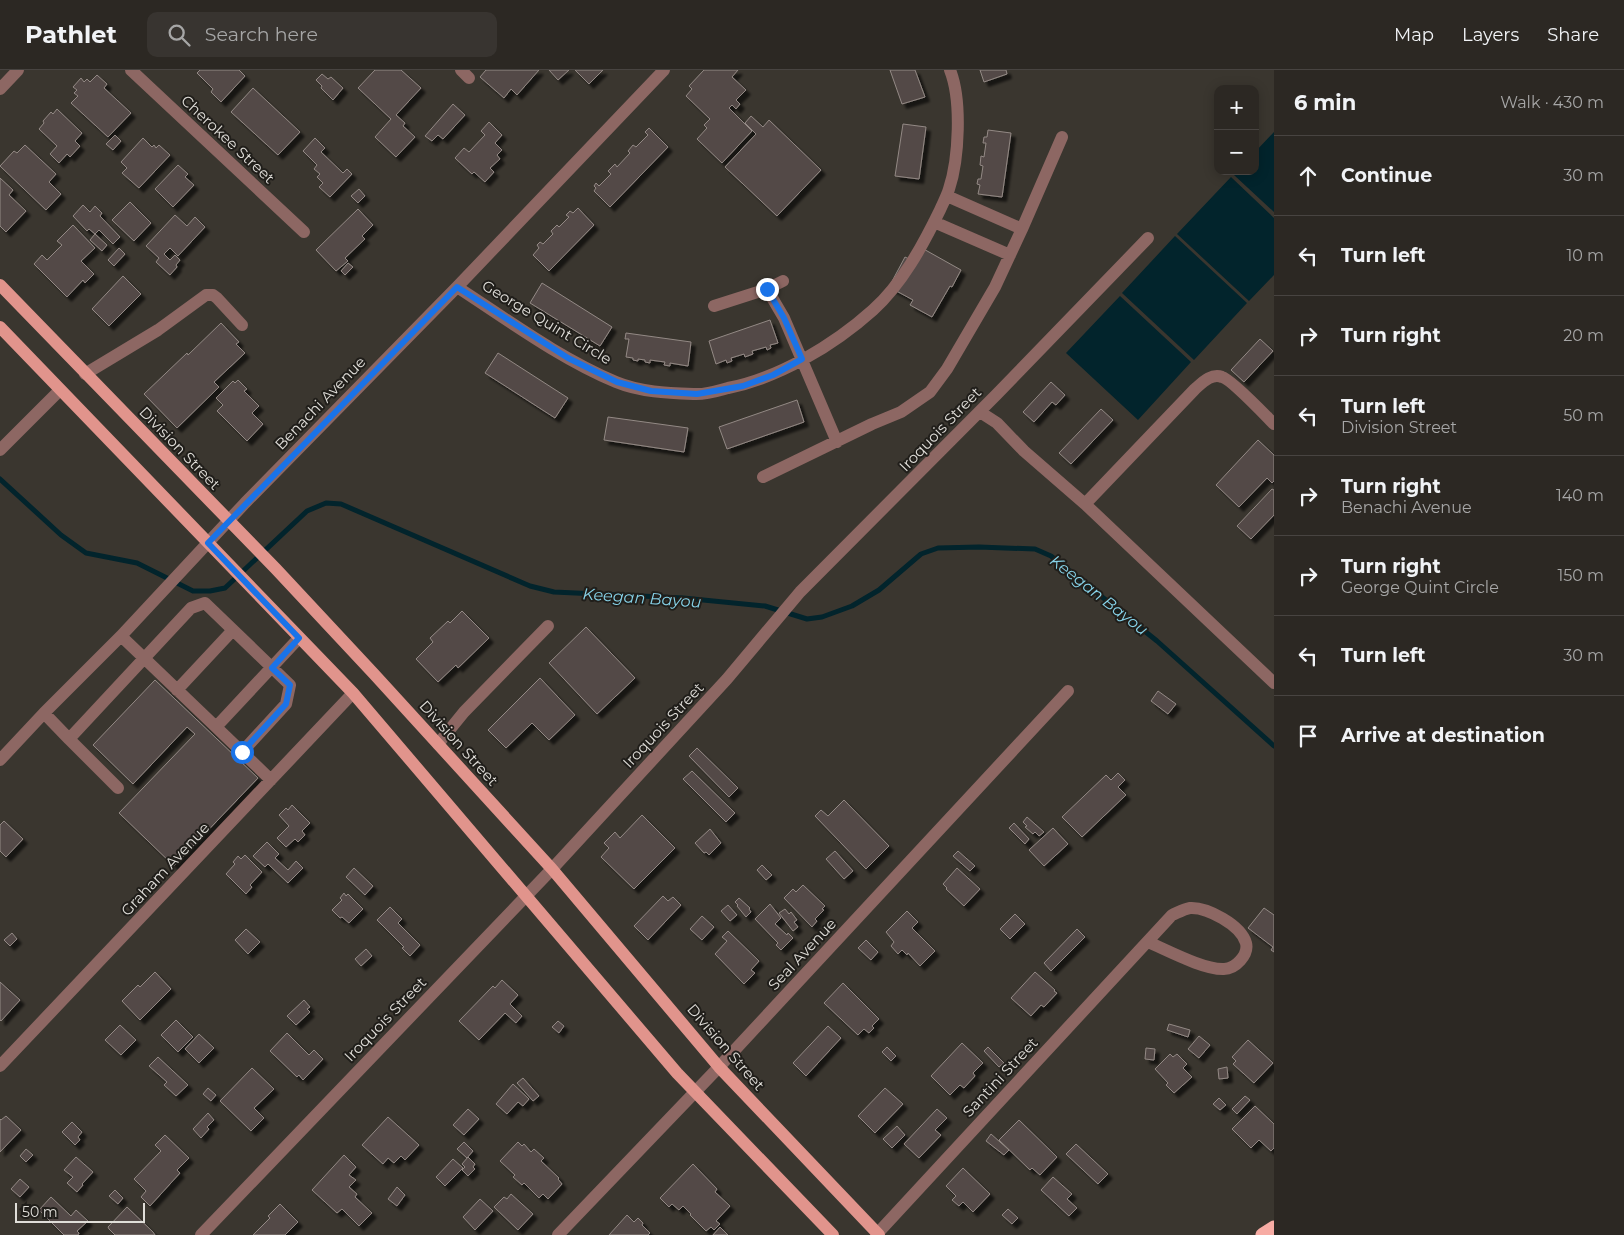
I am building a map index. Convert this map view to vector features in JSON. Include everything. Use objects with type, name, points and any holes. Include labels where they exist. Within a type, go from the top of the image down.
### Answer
[{"type":"highway","points":[[1263,1235],[1274,1228]]},
{"type":"main road","name":"Division Street","points":[[0,285],[276,569],[438,744],[552,869],[719,1067],[878,1234]]},
{"type":"main road","points":[[0,327],[353,693],[671,1066],[833,1235]]},
{"type":"street","points":[[0,89],[18,70]]},
{"type":"street","name":"Cherokee Street","points":[[131,70],[304,232]]},
{"type":"street","name":"Benachi Avenue","points":[[0,760],[664,70]]},
{"type":"street","name":"George Quint Circle","points":[[457,287],[568,358],[617,382],[651,391],[697,394],[743,386],[773,375],[802,359],[848,329],[880,303],[893,289],[920,247],[947,196],[957,153],[958,114],[950,70]]},
{"type":"street","points":[[763,477],[901,412],[930,392],[947,369],[995,287],[1062,137]]},
{"type":"street","points":[[947,196],[1022,229]]},
{"type":"street","points":[[934,222],[1010,254]]},
{"type":"street","name":"Iroquois Street","points":[[202,1235],[552,869],[727,680],[800,592],[980,412],[1148,238]]},
{"type":"street","points":[[714,306],[767,289],[784,281]]},
{"type":"street","points":[[767,289],[784,318],[837,442]]},
{"type":"street","points":[[85,374],[158,330],[206,295],[213,295],[242,325]]},
{"type":"street","points":[[1085,504],[1195,389],[1205,380],[1212,377],[1222,377],[1232,384],[1274,424]]},
{"type":"street","points":[[0,450],[60,390]]},
{"type":"street","points":[[980,412],[997,423],[1024,452],[1085,504],[1274,683]]},
{"type":"street","points":[[69,739],[191,608],[205,603],[290,685],[286,704],[242,752]]},
{"type":"street","points":[[438,744],[464,712],[548,626]]},
{"type":"street","points":[[177,690],[233,630]]},
{"type":"street","points":[[121,636],[271,780]]},
{"type":"street","points":[[216,727],[299,638]]},
{"type":"street","name":"Seal Avenue","points":[[558,1235],[719,1067],[1068,691]]},
{"type":"street","name":"Graham Avenue","points":[[3,1057],[353,693]]},
{"type":"street","points":[[44,713],[118,788]]},
{"type":"street","name":"Santini Street","points":[[878,1234],[1172,915],[1189,908],[1204,909],[1222,918],[1240,933],[1246,944],[1244,955],[1237,964],[1226,970],[1211,968],[1148,942]]},
{"type":"water","points":[[1274,132],[1274,212],[1234,175],[1259,175],[1259,148]]},
{"type":"water","points":[[1231,177],[1274,218],[1274,275],[1249,301],[1177,234]]},
{"type":"water","points":[[1175,236],[1247,303],[1194,360],[1122,293]]},
{"type":"water","points":[[1120,296],[1191,362],[1138,420],[1066,353]]},
{"type":"building","points":[[200,70],[239,70],[245,76],[221,102],[211,92],[213,89],[197,73]]},
{"type":"building","points":[[375,70],[401,70],[421,88],[396,115],[405,123],[403,126],[415,137],[396,157],[375,137],[391,119],[358,88]]},
{"type":"building","points":[[486,70],[539,70],[517,95],[511,89],[504,98],[480,77]]},
{"type":"building","points":[[549,70],[569,70],[558,80]]},
{"type":"building","points":[[575,70],[603,70],[589,84]]},
{"type":"building","points":[[704,70],[738,70],[732,77],[746,90],[736,100],[740,104],[736,109],[732,105],[729,108],[752,131],[722,163],[697,139],[707,128],[704,125],[710,119],[686,96],[692,89],[689,86]]},
{"type":"building","points":[[890,70],[915,70],[925,97],[902,104]]},
{"type":"building","points":[[980,70],[1006,70],[1007,74],[984,82]]},
{"type":"building","points":[[322,74],[328,79],[331,77],[343,88],[333,100],[316,80]]},
{"type":"building","points":[[97,75],[107,84],[104,88],[131,113],[108,137],[71,103],[78,96],[74,93],[77,90],[73,87],[81,78],[84,82],[87,79],[90,82]]},
{"type":"building","points":[[253,88],[300,132],[278,155],[231,112]]},
{"type":"building","points":[[453,104],[465,115],[443,139],[438,135],[432,141],[425,136]]},
{"type":"building","points":[[57,109],[82,133],[75,141],[80,146],[70,157],[67,154],[59,163],[50,154],[57,146],[39,129],[51,112],[53,114]]},
{"type":"building","points":[[751,116],[763,127],[769,120],[821,170],[777,216],[725,167],[756,134],[745,123]]},
{"type":"building","points":[[489,122],[502,135],[495,143],[502,150],[497,155],[500,159],[490,168],[494,172],[485,182],[474,172],[472,174],[455,158],[464,148],[469,152],[485,135],[481,131]]},
{"type":"building","points":[[903,124],[926,127],[919,179],[895,176]]},
{"type":"building","points":[[649,128],[668,147],[610,207],[594,191],[596,188],[594,186],[596,183],[599,186],[611,174],[608,171],[615,164],[617,167],[630,153],[628,151],[633,145],[636,147],[648,135],[645,132]]},
{"type":"building","points":[[988,130],[1011,133],[1002,197],[978,194],[980,185],[977,184],[978,179],[981,179],[983,166],[980,165],[981,156],[984,157],[986,143],[983,143],[984,137],[987,137]]},
{"type":"building","points":[[115,135],[121,141],[113,150],[106,144]]},
{"type":"building","points":[[143,138],[152,147],[154,145],[156,148],[159,145],[170,155],[139,188],[122,173],[127,168],[121,162]]},
{"type":"building","points":[[315,138],[325,148],[321,152],[343,173],[347,169],[352,174],[330,197],[319,187],[323,183],[317,177],[320,174],[314,169],[317,165],[303,151]]},
{"type":"building","points":[[25,145],[56,174],[49,182],[61,194],[46,210],[0,166],[14,151],[17,153]]},
{"type":"building","points":[[178,165],[188,174],[185,177],[194,185],[173,207],[155,189]]},
{"type":"building","points":[[0,178],[13,190],[9,195],[26,211],[6,232],[0,226]]},
{"type":"building","points":[[359,189],[365,196],[358,203],[351,196]]},
{"type":"building","points":[[130,202],[151,223],[134,241],[112,220]]},
{"type":"building","points":[[83,205],[90,212],[95,206],[102,213],[100,216],[120,237],[113,244],[99,230],[95,234],[89,229],[87,231],[73,216]]},
{"type":"building","points":[[578,208],[594,225],[549,271],[533,255],[539,248],[537,245],[540,242],[543,244],[553,234],[551,231],[557,225],[559,227],[569,217],[566,215],[570,211],[573,213]]},
{"type":"building","points":[[358,209],[373,225],[362,236],[365,239],[345,258],[348,261],[336,271],[316,250]]},
{"type":"building","points":[[175,215],[187,226],[195,217],[205,227],[178,256],[170,248],[164,254],[170,260],[175,255],[180,260],[170,275],[156,262],[159,258],[146,246]]},
{"type":"building","points":[[73,225],[95,248],[81,261],[94,274],[85,283],[83,280],[67,297],[34,264],[42,255],[47,260],[62,245],[57,241]]},
{"type":"building","points":[[95,234],[107,245],[102,251],[90,240]]},
{"type":"building","points":[[920,247],[961,270],[932,317],[910,305],[913,300],[889,287],[905,257],[913,261]]},
{"type":"building","points":[[119,248],[125,254],[114,266],[108,260]]},
{"type":"building","points":[[348,263],[353,267],[345,275],[341,271]]},
{"type":"building","points":[[123,276],[141,294],[109,326],[92,309]]},
{"type":"building","points":[[542,283],[612,327],[600,346],[530,303]]},
{"type":"building","points":[[770,320],[778,343],[770,345],[771,348],[767,350],[766,347],[752,351],[753,354],[745,357],[744,354],[731,358],[732,361],[727,363],[726,360],[716,364],[709,341]]},
{"type":"building","points":[[221,323],[239,342],[236,344],[245,353],[214,382],[219,387],[177,428],[144,394]]},
{"type":"building","points":[[626,333],[691,342],[688,366],[670,363],[670,366],[664,365],[665,362],[650,360],[650,363],[645,362],[645,360],[638,359],[638,361],[626,357],[629,339],[625,339]]},
{"type":"building","points":[[1260,339],[1273,351],[1244,382],[1231,370]]},
{"type":"building","points":[[498,353],[568,398],[555,418],[485,373]]},
{"type":"building","points":[[238,380],[247,389],[244,391],[259,406],[252,413],[263,424],[247,441],[217,411],[223,405],[216,398],[233,381],[235,383]]},
{"type":"building","points":[[1051,382],[1065,395],[1056,405],[1052,402],[1034,422],[1023,412]]},
{"type":"building","points":[[797,400],[804,422],[727,449],[719,427]]},
{"type":"building","points":[[1101,409],[1113,420],[1071,464],[1059,453]]},
{"type":"building","points":[[608,417],[688,428],[684,452],[604,440]]},
{"type":"building","points":[[1258,440],[1274,455],[1274,481],[1272,483],[1267,478],[1239,507],[1216,485]]},
{"type":"building","points":[[1272,489],[1274,490],[1274,515],[1251,539],[1237,526]]},
{"type":"building","points":[[462,611],[489,638],[458,668],[456,665],[438,682],[416,659],[433,642],[430,638]]},
{"type":"building","points":[[586,627],[635,678],[597,714],[549,663]]},
{"type":"building","points":[[540,678],[575,715],[549,740],[532,723],[506,748],[488,730]]},
{"type":"building","points":[[155,680],[258,778],[174,866],[119,813],[195,734],[187,727],[133,784],[93,745]]},
{"type":"building","points":[[1158,691],[1176,704],[1168,714],[1151,701]]},
{"type":"building","points":[[697,748],[738,788],[729,797],[689,756]]},
{"type":"building","points":[[692,771],[735,813],[726,822],[683,779]]},
{"type":"building","points":[[1118,773],[1125,780],[1118,787],[1126,795],[1082,837],[1062,817],[1106,775],[1111,780]]},
{"type":"building","points":[[844,800],[889,846],[866,869],[815,816],[821,810],[828,816]]},
{"type":"building","points":[[292,805],[310,823],[302,831],[305,835],[298,842],[295,839],[286,847],[277,838],[289,826],[279,815],[286,808],[288,810]]},
{"type":"building","points":[[642,815],[675,848],[634,889],[601,857],[609,848],[604,843],[615,832],[620,838]]},
{"type":"building","points":[[1027,817],[1044,832],[1039,836],[1035,832],[1033,834],[1025,827],[1027,826],[1023,822]]},
{"type":"building","points":[[4,821],[23,839],[6,857],[0,851],[0,825]]},
{"type":"building","points":[[1014,823],[1029,839],[1025,844],[1009,828]]},
{"type":"building","points":[[1053,828],[1068,844],[1044,866],[1029,850]]},
{"type":"building","points":[[710,829],[721,843],[709,855],[706,852],[704,853],[695,843]]},
{"type":"building","points":[[267,842],[279,854],[275,858],[288,870],[296,861],[303,868],[288,883],[268,864],[265,867],[253,856]]},
{"type":"building","points":[[835,851],[853,871],[844,879],[826,859]]},
{"type":"building","points":[[958,851],[975,866],[970,871],[953,856]]},
{"type":"building","points":[[245,855],[262,872],[250,885],[252,887],[246,894],[226,874],[235,864],[233,862],[238,856],[241,859]]},
{"type":"building","points":[[762,865],[772,875],[766,880],[757,870]]},
{"type":"building","points":[[354,868],[373,886],[365,895],[346,877]]},
{"type":"building","points":[[957,868],[980,889],[964,906],[943,884]]},
{"type":"building","points":[[803,885],[825,906],[822,909],[824,910],[815,919],[817,921],[812,927],[784,898],[793,889],[796,892]]},
{"type":"building","points":[[344,893],[346,896],[348,894],[363,909],[349,923],[332,910],[342,900],[340,898]]},
{"type":"building","points":[[663,896],[668,901],[673,897],[681,905],[648,940],[634,926]]},
{"type":"building","points":[[739,898],[750,908],[751,912],[746,917],[735,902]]},
{"type":"building","points":[[770,904],[781,918],[775,924],[793,938],[781,950],[776,945],[778,943],[755,919]]},
{"type":"building","points":[[728,905],[737,915],[730,921],[721,911]]},
{"type":"building","points":[[390,907],[402,919],[398,923],[420,945],[410,956],[402,948],[404,947],[377,920]]},
{"type":"building","points":[[1264,908],[1274,915],[1274,952],[1271,950],[1273,947],[1248,928]]},
{"type":"building","points":[[785,909],[789,914],[791,912],[797,920],[794,922],[798,927],[793,931],[779,913]]},
{"type":"building","points":[[907,911],[918,922],[912,928],[935,951],[920,966],[908,953],[907,955],[902,950],[898,954],[891,946],[894,942],[886,932]]},
{"type":"building","points":[[1015,914],[1025,924],[1010,939],[1000,929]]},
{"type":"building","points":[[702,916],[714,927],[702,940],[690,929]]},
{"type":"building","points":[[246,929],[260,942],[248,954],[235,940]]},
{"type":"building","points":[[1077,929],[1085,937],[1051,971],[1044,963]]},
{"type":"building","points":[[728,931],[759,961],[751,970],[755,973],[744,984],[715,954],[727,941],[722,937]]},
{"type":"building","points":[[12,933],[17,939],[10,946],[4,940]]},
{"type":"building","points":[[866,940],[878,952],[871,960],[858,948]]},
{"type":"building","points":[[366,949],[372,956],[361,966],[355,959]]},
{"type":"building","points":[[155,972],[171,989],[140,1020],[122,1001]]},
{"type":"building","points":[[1035,972],[1057,993],[1044,1007],[1041,1005],[1031,1016],[1011,998]]},
{"type":"building","points":[[502,980],[518,995],[510,1004],[522,1016],[516,1023],[505,1013],[479,1040],[459,1021],[493,986],[495,988]]},
{"type":"building","points":[[0,982],[20,1000],[1,1021],[0,1020]]},
{"type":"building","points":[[843,983],[879,1019],[872,1026],[874,1028],[869,1033],[864,1029],[858,1035],[824,1003]]},
{"type":"building","points":[[304,1000],[310,1007],[307,1009],[310,1012],[296,1025],[287,1016]]},
{"type":"building","points":[[176,1020],[193,1037],[178,1052],[161,1035]]},
{"type":"building","points":[[558,1021],[564,1026],[559,1033],[552,1027]]},
{"type":"building","points":[[1169,1024],[1190,1030],[1188,1037],[1167,1030]]},
{"type":"building","points":[[120,1025],[136,1040],[121,1055],[105,1040]]},
{"type":"building","points":[[828,1026],[841,1038],[806,1076],[793,1063]]},
{"type":"building","points":[[287,1033],[309,1055],[314,1050],[323,1059],[303,1080],[299,1075],[297,1077],[270,1051]]},
{"type":"building","points":[[199,1034],[214,1048],[199,1063],[185,1049]]},
{"type":"building","points":[[1199,1036],[1210,1045],[1199,1058],[1188,1049]]},
{"type":"building","points":[[1248,1040],[1273,1063],[1254,1083],[1233,1064],[1236,1061],[1232,1057]]},
{"type":"building","points":[[962,1043],[983,1063],[973,1073],[975,1076],[964,1088],[960,1085],[950,1095],[931,1076]]},
{"type":"building","points":[[887,1047],[896,1056],[891,1061],[882,1052]]},
{"type":"building","points":[[988,1047],[1004,1063],[999,1067],[984,1051]]},
{"type":"building","points":[[1146,1048],[1155,1049],[1154,1060],[1145,1059]]},
{"type":"building","points":[[1170,1054],[1173,1057],[1177,1054],[1187,1064],[1183,1068],[1192,1077],[1174,1093],[1166,1085],[1168,1083],[1155,1069]]},
{"type":"building","points":[[158,1057],[188,1085],[176,1096],[164,1085],[167,1082],[149,1066]]},
{"type":"building","points":[[1227,1067],[1228,1078],[1219,1079],[1218,1069]]},
{"type":"building","points":[[252,1068],[274,1089],[254,1108],[264,1118],[251,1131],[220,1101]]},
{"type":"building","points":[[523,1078],[539,1096],[533,1101],[517,1083]]},
{"type":"building","points":[[513,1084],[529,1099],[523,1106],[518,1102],[507,1114],[496,1104]]},
{"type":"building","points":[[208,1088],[216,1095],[211,1101],[203,1094]]},
{"type":"building","points":[[885,1088],[903,1104],[875,1133],[858,1116]]},
{"type":"building","points":[[1245,1096],[1250,1100],[1237,1114],[1232,1109]]},
{"type":"building","points":[[1219,1098],[1226,1105],[1220,1110],[1213,1104]]},
{"type":"building","points":[[1255,1106],[1274,1124],[1274,1148],[1271,1151],[1259,1140],[1251,1148],[1232,1129]]},
{"type":"building","points":[[468,1109],[479,1119],[464,1135],[453,1125]]},
{"type":"building","points":[[937,1109],[947,1118],[935,1130],[941,1135],[919,1158],[904,1144]]},
{"type":"building","points":[[208,1113],[214,1120],[207,1127],[209,1129],[201,1138],[193,1129]]},
{"type":"building","points":[[6,1116],[21,1130],[0,1152],[0,1119]]},
{"type":"building","points":[[388,1117],[419,1145],[405,1160],[401,1156],[394,1163],[388,1158],[383,1164],[362,1145]]},
{"type":"building","points":[[1019,1120],[1057,1157],[1040,1175],[1032,1168],[1030,1170],[999,1140]]},
{"type":"building","points":[[72,1122],[82,1132],[78,1137],[80,1140],[75,1145],[62,1132]]},
{"type":"building","points":[[897,1126],[905,1135],[892,1148],[883,1139]]},
{"type":"building","points":[[991,1134],[1009,1150],[1004,1155],[986,1141]]},
{"type":"building","points":[[165,1135],[189,1158],[177,1170],[180,1173],[150,1206],[141,1197],[146,1191],[134,1179],[161,1151],[155,1145]]},
{"type":"building","points":[[464,1142],[473,1151],[467,1158],[457,1149]]},
{"type":"building","points":[[518,1142],[522,1146],[524,1144],[531,1152],[534,1149],[544,1158],[541,1161],[559,1178],[562,1184],[548,1199],[543,1194],[539,1198],[524,1183],[522,1185],[513,1177],[515,1175],[500,1161]]},
{"type":"building","points":[[1076,1144],[1108,1174],[1098,1184],[1066,1154]]},
{"type":"building","points":[[26,1149],[33,1155],[26,1162],[20,1156]]},
{"type":"building","points":[[344,1155],[356,1167],[349,1175],[356,1180],[349,1187],[357,1194],[355,1197],[372,1213],[359,1226],[342,1209],[337,1213],[312,1190]]},
{"type":"building","points":[[76,1157],[93,1172],[77,1192],[67,1183],[73,1177],[64,1170]]},
{"type":"building","points":[[468,1157],[475,1164],[473,1167],[475,1169],[468,1176],[462,1170],[465,1167],[462,1164]]},
{"type":"building","points":[[453,1159],[463,1168],[445,1186],[436,1177]]},
{"type":"building","points":[[693,1164],[717,1189],[715,1192],[730,1206],[716,1221],[720,1224],[714,1230],[711,1227],[706,1231],[683,1206],[679,1210],[672,1204],[669,1207],[660,1198]]},
{"type":"building","points":[[963,1168],[990,1194],[973,1212],[963,1202],[959,1206],[952,1200],[956,1196],[946,1186]]},
{"type":"building","points":[[1053,1177],[1072,1194],[1067,1199],[1077,1208],[1069,1216],[1041,1190]]},
{"type":"building","points":[[20,1179],[29,1187],[20,1197],[11,1189]]},
{"type":"building","points":[[397,1187],[405,1195],[397,1206],[388,1199]]},
{"type":"building","points":[[115,1190],[123,1198],[118,1204],[109,1196]]},
{"type":"building","points":[[511,1194],[533,1214],[518,1230],[494,1207],[504,1197],[507,1199]]},
{"type":"building","points":[[51,1197],[71,1216],[76,1210],[88,1221],[77,1231],[78,1235],[64,1235],[39,1210]]},
{"type":"building","points":[[480,1199],[493,1211],[475,1230],[463,1217]]},
{"type":"building","points":[[280,1204],[298,1222],[285,1235],[253,1235],[270,1218],[268,1216]]},
{"type":"building","points":[[127,1207],[155,1235],[115,1235],[109,1229],[108,1227]]},
{"type":"building","points":[[1008,1209],[1018,1218],[1012,1224],[1002,1215]]},
{"type":"building","points":[[627,1215],[634,1222],[638,1218],[650,1233],[648,1235],[609,1235]]},
{"type":"building","points":[[720,1227],[728,1235],[713,1235]]},
{"type":"waterway","name":"Keegan Bayou","points":[[0,479],[61,535],[86,553],[137,563],[193,591],[210,591],[225,588],[307,511],[326,503],[341,504],[530,586],[554,592],[683,598],[765,606],[807,619],[822,617],[852,606],[879,590],[921,554],[938,548],[1035,549],[1051,556],[1157,641],[1274,746]]},
{"type":"route","points":[[242,752],[286,704],[290,685],[272,668],[299,638],[208,543],[457,287],[568,358],[617,382],[651,391],[697,394],[743,386],[773,375],[802,359],[784,318],[767,289]]}]
